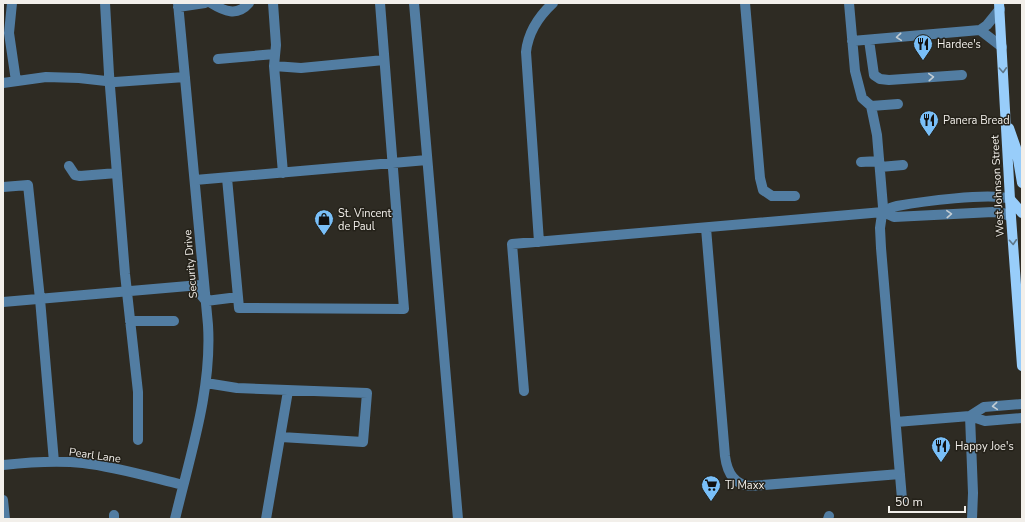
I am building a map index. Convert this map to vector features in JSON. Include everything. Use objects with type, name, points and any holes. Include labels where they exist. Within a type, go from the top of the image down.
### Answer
[{"type":"main road","name":"West Johnson Street","points":[[1000,6],[1011,216],[1022,366]]},
{"type":"main road","points":[[1006,121],[1016,148],[1022,183]]},
{"type":"main road","points":[[1010,199],[1022,213]]},
{"type":"main road","points":[[1017,293],[1022,306]]},
{"type":"street","points":[[12,3],[9,33],[16,81]]},
{"type":"street","points":[[106,3],[117,173],[127,291],[138,392],[138,440]]},
{"type":"street","points":[[178,5],[206,3]]},
{"type":"street","points":[[211,3],[224,10],[233,12],[238,11],[248,3]]},
{"type":"street","points":[[273,3],[276,45],[274,66],[283,173]]},
{"type":"street","points":[[227,178],[239,308],[404,309],[380,3]]},
{"type":"street","points":[[414,3],[458,519]]},
{"type":"street","points":[[539,242],[526,52],[529,39],[537,21],[553,3]]},
{"type":"street","points":[[745,3],[760,178],[763,190],[772,196],[794,196]]},
{"type":"street","points":[[849,3],[852,41],[858,82],[862,98],[871,106],[879,164],[883,212],[880,228],[881,248],[902,499]]},
{"type":"street","name":"Security Drive","points":[[174,519],[206,383],[209,361],[205,284],[178,5]]},
{"type":"street","points":[[852,41],[980,30],[987,25],[1000,6]]},
{"type":"street","points":[[980,30],[988,34],[1002,47]]},
{"type":"street","points":[[869,40],[874,75],[880,79],[889,80],[962,75]]},
{"type":"street","points":[[218,59],[275,54]]},
{"type":"street","points":[[274,66],[301,68],[384,60]]},
{"type":"street","points":[[858,82],[874,75]]},
{"type":"street","points":[[3,83],[56,77],[110,81],[185,77]]},
{"type":"street","points":[[871,106],[898,104]]},
{"type":"street","points":[[195,180],[427,160]]},
{"type":"street","points":[[861,162],[903,165]]},
{"type":"street","points":[[70,166],[75,175],[80,176],[117,173]]},
{"type":"street","points":[[3,187],[28,185],[40,299],[54,462]]},
{"type":"street","points":[[524,391],[512,244],[883,212],[896,206],[996,196],[1010,199]]},
{"type":"street","points":[[930,202],[931,219]]},
{"type":"street","points":[[883,212],[894,217],[931,219],[993,212],[1003,212],[1011,216]]},
{"type":"street","points":[[706,228],[725,456],[730,475],[740,483],[752,486],[900,474]]},
{"type":"street","points":[[3,302],[205,284]]},
{"type":"street","points":[[193,286],[206,301],[238,297]]},
{"type":"street","points":[[130,321],[174,321]]},
{"type":"street","points":[[206,383],[236,388],[367,393],[363,442],[281,437]]},
{"type":"street","points":[[266,519],[288,391]]},
{"type":"street","points":[[970,416],[984,407],[1022,404]]},
{"type":"street","points":[[896,422],[970,416],[985,421],[1022,418]]},
{"type":"street","points":[[970,416],[973,493],[972,519]]},
{"type":"street","name":"Pearl Lane","points":[[3,465],[54,462],[103,466],[183,485]]},
{"type":"street","points":[[3,500],[5,519]]},
{"type":"place","name":"Hardee's","points":[[923,61]]},
{"type":"place","name":"Panera Bread","points":[[929,137]]},
{"type":"place","name":"St. Vincent de Paul","points":[[324,236]]},
{"type":"place","name":"Happy Joe's","points":[[941,463]]},
{"type":"place","name":"TJ Maxx","points":[[711,502]]}]
